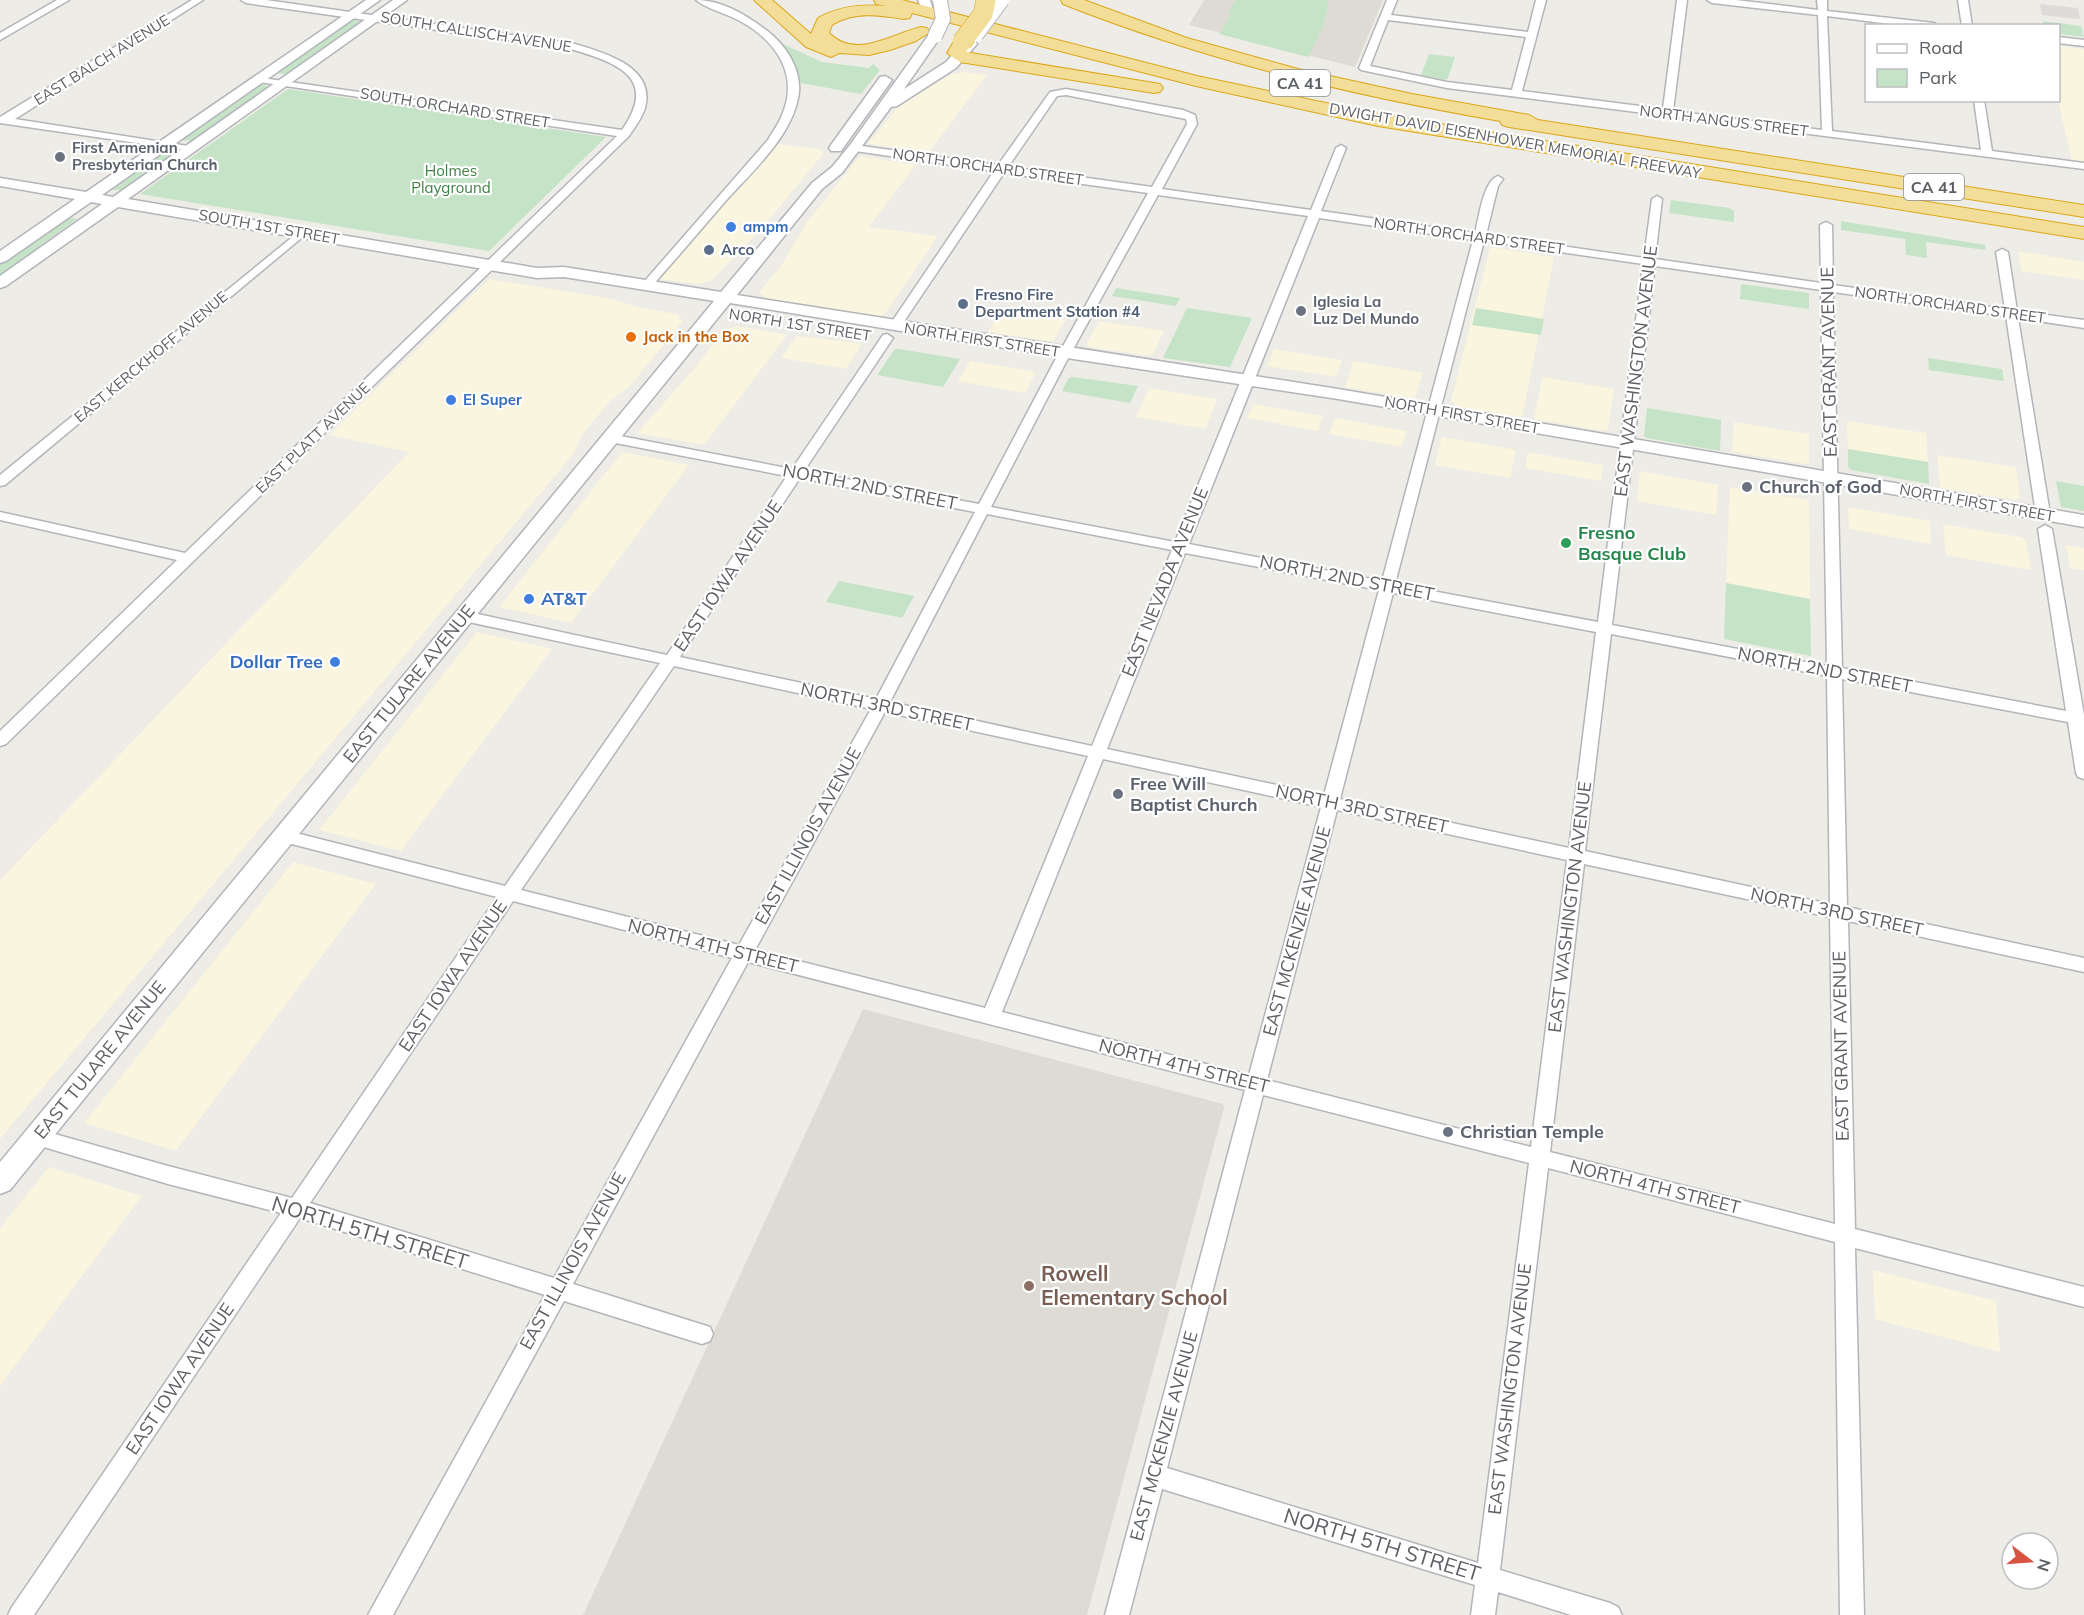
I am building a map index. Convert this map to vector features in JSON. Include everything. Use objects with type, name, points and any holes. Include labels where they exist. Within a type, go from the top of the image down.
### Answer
[{"type":"highway","points":[[762,0],[812,43],[826,51],[899,62],[911,57]]},
{"type":"highway","name":"DWIGHT DAVID EISENHOWER MEMORIAL FREEWAY","points":[[882,0],[1259,96],[1378,120],[2084,235]]},
{"type":"highway","points":[[1069,0],[1165,37],[1310,77],[1446,106],[1647,142]]},
{"type":"highway","points":[[980,1],[983,14],[962,46],[1399,133],[1623,160]]},
{"type":"highway","points":[[980,1],[1016,15]]},
{"type":"highway","points":[[924,34],[892,46],[859,50],[831,44],[822,38],[819,30],[824,22],[840,14],[863,10],[885,10],[1132,65]]},
{"type":"highway","name":"DWIGHT DAVID EISENHOWER MEMORIAL FREEWAY","points":[[1142,47],[1331,90],[2084,211]]},
{"type":"highway","points":[[1785,164],[1953,183],[2084,202]]},
{"type":"main road","points":[[0,258],[374,0]]},
{"type":"main road","points":[[0,283],[113,201],[401,0]]},
{"type":"main road","points":[[924,0],[927,16],[924,34]]},
{"type":"main road","points":[[924,34],[943,19],[940,0]]},
{"type":"main road","points":[[879,114],[962,46],[1002,0]]},
{"type":"main road","name":"EAST TULARE AVENUE","points":[[0,1182],[719,305],[823,181],[855,148],[879,114],[896,77],[924,34]]},
{"type":"main road","points":[[823,181],[842,152],[837,147],[872,97],[896,77],[933,64],[962,46]]},
{"type":"main road","points":[[855,148],[850,139],[858,128],[858,117]]},
{"type":"main road","name":"SOUTH 1ST STREET","points":[[0,182],[537,273],[564,272],[646,285],[719,305]]},
{"type":"main road","name":"SOUTH 1ST STREET","points":[[537,273],[552,282],[719,305]]},
{"type":"main road","name":"NORTH 1ST STREET","points":[[719,305],[891,332]]},
{"type":"main road","name":"NORTH 1ST STREET","points":[[719,305],[839,317]]},
{"type":"main road","name":"NORTH FIRST STREET","points":[[839,317],[891,332],[1244,385],[2044,522],[2084,536]]},
{"type":"main road","name":"NORTH FIRST STREET","points":[[891,332],[972,338],[1063,358]]},
{"type":"main road","name":"NORTH FIRST STREET","points":[[1831,485],[1936,510],[1973,510],[2039,518],[2044,522],[2084,521]]},
{"type":"street","points":[[0,37],[64,0]]},
{"type":"street","name":"EAST BALCH AVENUE","points":[[3,120],[198,0]]},
{"type":"street","name":"SOUTH CALLISCH AVENUE","points":[[246,0],[572,46],[610,58],[633,74],[642,91],[641,108],[625,134]]},
{"type":"street","points":[[646,285],[772,141],[786,122],[794,100],[795,81],[787,57],[778,46],[755,25],[701,0]]},
{"type":"street","points":[[1392,0],[1385,16],[1532,35]]},
{"type":"street","points":[[1516,94],[1541,0]]},
{"type":"street","points":[[1668,114],[1682,0]]},
{"type":"street","points":[[1712,0],[1917,24]]},
{"type":"street","points":[[1822,0],[1827,134]]},
{"type":"street","points":[[1963,0],[1967,24]]},
{"type":"street","name":"NORTH ANGUS STREET","points":[[1385,16],[1364,68],[1447,85],[2084,166]]},
{"type":"street","points":[[2060,40],[2084,43]]},
{"type":"street","name":"SOUTH ORCHARD STREET","points":[[259,79],[625,134]]},
{"type":"street","name":"EAST IOWA AVENUE","points":[[20,1615],[1050,97],[1061,93],[1073,93],[1183,113],[1191,117]]},
{"type":"street","points":[[1978,102],[1987,154]]},
{"type":"street","name":"EAST ILLINOIS AVENUE","points":[[380,1615],[556,1291],[880,706],[1063,358],[1192,124],[1191,117]]},
{"type":"street","points":[[3,120],[188,149]]},
{"type":"street","name":"EAST PLATT AVENUE","points":[[0,740],[625,134]]},
{"type":"street","name":"NORTH ORCHARD STREET","points":[[855,148],[2084,324]]},
{"type":"street","name":"EAST NEVADA AVENUE","points":[[991,1017],[1341,148]]},
{"type":"street","name":"EAST MCKENZIE AVENUE","points":[[1117,1615],[1479,237],[1493,185],[1498,179]]},
{"type":"street","name":"EAST WASHINGTON AVENUE","points":[[1483,1615],[1657,199]]},
{"type":"street","name":"EAST GRANT AVENUE","points":[[1826,225],[1852,1615]]},
{"type":"street","name":"EAST KERCKHOFF AVENUE","points":[[0,482],[301,233]]},
{"type":"street","points":[[2002,252],[2044,522],[2080,719],[2084,773]]},
{"type":"street","name":"NORTH 2ND STREET","points":[[610,438],[2080,719]]},
{"type":"street","points":[[0,516],[189,558]]},
{"type":"street","name":"NORTH 3RD STREET","points":[[464,616],[2084,965]]},
{"type":"street","name":"NORTH 4TH STREET","points":[[284,836],[2084,1297]]},
{"type":"street","name":"NORTH 5TH STREET","points":[[37,1137],[168,1175],[296,1208],[556,1291],[702,1334]]},
{"type":"street","name":"NORTH 5TH STREET","points":[[1154,1475],[1610,1615]]},
{"type":"shaded area","points":[[1204,0],[1383,0],[1355,67],[1189,25]]},
{"type":"shaded area","points":[[2040,4],[2078,8],[2080,19],[2042,15]]},
{"type":"shaded area","points":[[2060,46],[2084,49],[2084,161],[2072,160],[2058,102]]},
{"type":"shaded area","points":[[964,72],[987,75],[929,152],[868,144],[899,106],[952,74]]},
{"type":"shaded area","points":[[777,144],[819,149],[824,153],[762,228],[711,281],[698,284],[658,279]]},
{"type":"shaded area","points":[[860,156],[916,165],[869,227],[938,236],[885,314],[879,316],[765,298],[759,292],[781,266],[807,222]]},
{"type":"shaded area","points":[[1490,247],[1554,257],[1522,417],[1458,407],[1451,401]]},
{"type":"shaded area","points":[[2018,251],[2084,262],[2084,280],[2021,271]]},
{"type":"shaded area","points":[[489,279],[612,299],[641,308],[677,314],[683,321],[629,387],[610,401],[580,438],[575,452],[0,1139],[0,880],[409,452],[329,435]]},
{"type":"shaded area","points":[[1001,310],[1065,320],[1053,342],[988,332]]},
{"type":"shaded area","points":[[1099,321],[1164,331],[1152,356],[1088,347],[1086,345]]},
{"type":"shaded area","points":[[737,326],[787,335],[704,445],[637,433],[694,369],[723,331]]},
{"type":"shaded area","points":[[797,336],[859,343],[861,346],[846,369],[781,358]]},
{"type":"shaded area","points":[[1274,349],[1342,360],[1336,377],[1267,366]]},
{"type":"shaded area","points":[[970,361],[1033,371],[1035,374],[1025,393],[958,381]]},
{"type":"shaded area","points":[[1353,361],[1423,373],[1415,399],[1345,387]]},
{"type":"shaded area","points":[[1542,377],[1614,389],[1608,429],[1604,431],[1534,419]]},
{"type":"shaded area","points":[[1149,388],[1217,399],[1206,429],[1136,417]]},
{"type":"shaded area","points":[[1253,404],[1323,416],[1318,431],[1247,418]]},
{"type":"shaded area","points":[[1335,418],[1407,431],[1402,447],[1329,434]]},
{"type":"shaded area","points":[[1847,421],[1926,433],[1928,462],[1848,449]]},
{"type":"shaded area","points":[[1734,422],[1809,434],[1809,463],[1732,452]]},
{"type":"shaded area","points":[[1442,437],[1516,450],[1510,478],[1435,465]]},
{"type":"shaded area","points":[[622,452],[689,465],[571,623],[499,607]]},
{"type":"shaded area","points":[[1528,452],[1603,465],[1601,481],[1525,468]]},
{"type":"shaded area","points":[[1937,455],[2016,467],[2020,498],[2016,500],[1940,488]]},
{"type":"shaded area","points":[[1640,471],[1718,485],[1716,515],[1637,501]]},
{"type":"shaded area","points":[[1730,487],[1809,500],[1810,599],[1726,583]]},
{"type":"shaded area","points":[[1848,507],[1930,521],[1931,544],[1849,529]]},
{"type":"shaded area","points":[[1943,524],[2021,537],[2026,540],[2031,570],[1946,555]]},
{"type":"shaded area","points":[[2066,545],[2084,548],[2084,570],[2070,568]]},
{"type":"shaded area","points":[[477,632],[552,649],[401,851],[319,830]]},
{"type":"shaded area","points":[[293,862],[376,884],[176,1151],[84,1123]]},
{"type":"shaded area","points":[[863,1009],[1223,1104],[1224,1108],[1087,1615],[583,1615]]},
{"type":"shaded area","points":[[49,1167],[142,1196],[0,1386],[0,1228]]},
{"type":"shaded area","points":[[1873,1270],[1996,1301],[2000,1352],[1875,1319]]},
{"type":"green space","points":[[1236,0],[1329,1],[1323,26],[1308,57],[1219,34]]},
{"type":"green space","points":[[351,20],[365,22],[287,75],[274,72]]},
{"type":"green space","points":[[2043,21],[2081,26],[2084,37],[2060,34],[2060,24],[2044,24]]},
{"type":"green space","points":[[781,43],[822,62],[869,68],[873,64],[880,70],[861,94],[801,83],[793,60]]},
{"type":"green space","points":[[1429,54],[1455,57],[1447,80],[1421,75]]},
{"type":"green space","points":[[260,84],[271,87],[195,141],[178,140]]},
{"type":"green space","name":"Holmes Playground","points":[[288,89],[606,137],[489,251],[140,194]]},
{"type":"green space","points":[[160,155],[173,156],[123,190],[112,190]]},
{"type":"green space","points":[[1671,200],[1729,208],[1734,211],[1734,222],[1669,213]]},
{"type":"green space","points":[[69,217],[77,219],[0,279],[0,262]]},
{"type":"green space","points":[[1841,221],[1985,245],[1986,250],[1926,242],[1927,258],[1906,255],[1905,239],[1841,230]]},
{"type":"green space","points":[[1741,284],[1809,293],[1809,309],[1740,299]]},
{"type":"green space","points":[[1116,288],[1180,298],[1176,306],[1112,296]]},
{"type":"green space","points":[[1187,308],[1252,318],[1230,367],[1163,358]]},
{"type":"green space","points":[[1476,308],[1544,319],[1541,335],[1472,325]]},
{"type":"green space","points":[[895,349],[960,359],[943,387],[877,375]]},
{"type":"green space","points":[[1928,358],[2002,369],[2004,381],[1929,370]]},
{"type":"green space","points":[[1073,377],[1138,386],[1130,403],[1062,391],[1068,379]]},
{"type":"green space","points":[[1647,408],[1721,420],[1720,451],[1647,438],[1644,436]]},
{"type":"green space","points":[[1848,449],[1928,462],[1929,484],[1851,470],[1848,467]]},
{"type":"green space","points":[[2056,481],[2084,486],[2084,511],[2061,507]]},
{"type":"green space","points":[[839,581],[914,596],[902,618],[826,602]]},
{"type":"green space","points":[[1726,583],[1810,599],[1811,656],[1724,639]]},
{"type":"place","name":"First Armenian Presbyterian Church","points":[[60,157]]},
{"type":"place","name":"ampm","points":[[731,227]]},
{"type":"place","name":"Arco","points":[[709,250]]},
{"type":"place","name":"Fresno Fire Department Station #4","points":[[963,304]]},
{"type":"place","name":"Iglesia La Luz Del Mundo","points":[[1301,311]]},
{"type":"place","name":"Jack in the Box","points":[[631,337]]},
{"type":"place","name":"El Super","points":[[451,400]]},
{"type":"place","name":"Church of God","points":[[1747,487]]},
{"type":"place","name":"Fresno Basque Club","points":[[1566,543]]},
{"type":"place","name":"AT&T","points":[[529,599]]},
{"type":"place","name":"Dollar Tree","points":[[335,662]]},
{"type":"place","name":"Free Will Baptist Church","points":[[1118,794]]},
{"type":"place","name":"Christian Temple","points":[[1448,1132]]},
{"type":"place","name":"Rowell Elementary School","points":[[1029,1286]]}]
